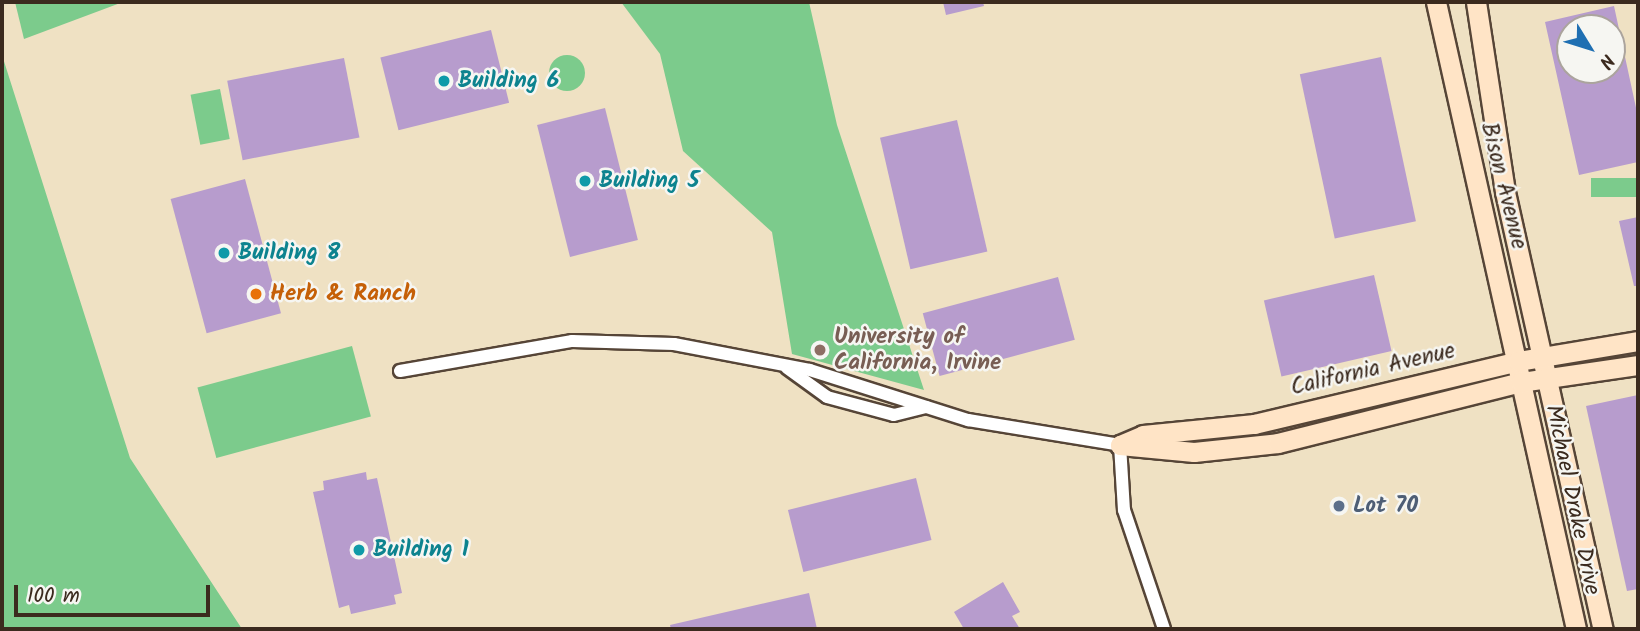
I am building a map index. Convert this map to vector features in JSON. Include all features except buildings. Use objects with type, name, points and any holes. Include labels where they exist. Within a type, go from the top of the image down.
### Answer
[{"type":"main road","name":"Bison Avenue","points":[[1436,2],[1521,382]]},
{"type":"main road","name":"Bison Avenue","points":[[1476,2],[1491,115],[1545,378]]},
{"type":"main road","name":"California Avenue","points":[[1120,445],[1143,435],[1254,424],[1541,356],[1638,341]]},
{"type":"main road","name":"California Avenue","points":[[1120,445],[1195,452],[1278,443],[1521,382],[1638,365]]},
{"type":"main road","name":"Michael Drake Drive","points":[[1545,378],[1604,629]]},
{"type":"main road","name":"Michael Drake Drive","points":[[1521,382],[1576,629]]},
{"type":"street","name":"California Avenue","points":[[400,371],[498,350],[626,340],[787,368],[1038,435],[1120,445]]},
{"type":"street","name":"California Avenue","points":[[787,368],[827,397],[894,415],[926,407]]},
{"type":"street","points":[[1120,445],[1124,510],[1164,629]]},
{"type":"green space","points":[[15,2],[123,2],[24,39]]},
{"type":"green space","points":[[621,2],[809,2],[837,125],[924,390],[792,354],[772,232],[683,151],[660,54]]},
{"type":"green space","points":[[2,55],[130,458],[242,629],[2,629]]},
{"type":"green space","points":[[567,55],[580,60],[585,73],[580,86],[567,91],[554,86],[549,73],[554,60]]},
{"type":"green space","points":[[220,89],[230,139],[200,145],[191,95]]},
{"type":"green space","points":[[1591,178],[1638,178],[1638,197],[1591,197]]},
{"type":"green space","points":[[352,346],[371,417],[216,458],[197,387]]},
{"type":"place","name":"Building 6","points":[[444,81]]},
{"type":"place","name":"Building 5","points":[[585,181]]},
{"type":"place","name":"Building 8","points":[[224,253]]},
{"type":"place","name":"Herb & Ranch","points":[[256,294]]},
{"type":"place","name":"University of California, Irvine","points":[[820,350]]},
{"type":"place","name":"Lot 70","points":[[1339,506]]},
{"type":"place","name":"Building 1","points":[[359,550]]}]
